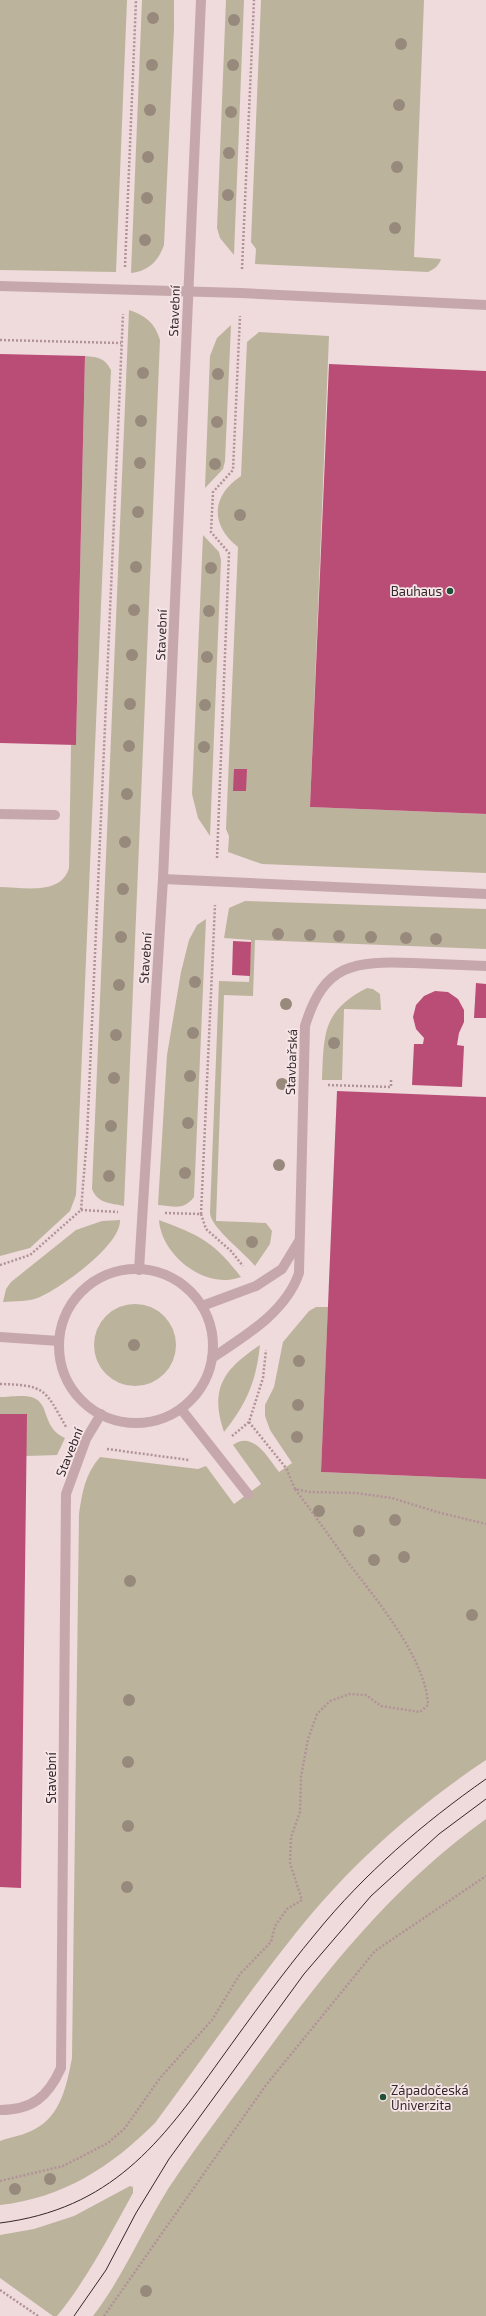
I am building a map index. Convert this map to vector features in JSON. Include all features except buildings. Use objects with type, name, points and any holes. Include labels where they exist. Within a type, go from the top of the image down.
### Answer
[{"type":"street","name":"Stavební","points":[[139,1270],[163,879],[201,0]]},
{"type":"street","points":[[0,286],[242,293],[486,305]]},
{"type":"street","points":[[0,814],[55,815]]},
{"type":"street","points":[[163,879],[486,894]]},
{"type":"street","name":"Stavbařská","points":[[212,1358],[251,1332],[275,1311],[294,1288],[299,1273],[305,1026],[311,1004],[323,986],[337,974],[352,965],[374,962],[486,966]]},
{"type":"street","name":"Stavbařská","points":[[202,1306],[256,1286],[282,1269],[299,1241]]},
{"type":"street","points":[[139,1270],[154,1272],[181,1284],[193,1294],[202,1306],[212,1331],[212,1358],[209,1374],[202,1387],[181,1409],[169,1416],[142,1423],[121,1421],[101,1414],[78,1396],[69,1384],[60,1356],[59,1341],[62,1324],[69,1309],[83,1291],[106,1276],[122,1271],[139,1270]]},
{"type":"street","points":[[0,1337],[59,1341]]},
{"type":"street","points":[[181,1409],[248,1494]]},
{"type":"street","name":"Stavební","points":[[0,2110],[25,2107],[41,2099],[54,2085],[61,2068],[66,1494],[86,1439],[101,1414]]},
{"type":"path","points":[[0,1265],[30,1255],[81,1210],[87,1137],[136,0]]},
{"type":"path","points":[[201,1214],[229,553],[211,532],[213,492],[233,470],[254,0]]},
{"type":"path","points":[[0,340],[121,343]]},
{"type":"path","points":[[81,1210],[120,1212]]},
{"type":"path","points":[[0,1384],[30,1385],[49,1396],[66,1428],[111,1451],[200,1461],[249,1422],[286,1468],[295,1489],[375,1597],[407,1646],[428,1690],[428,1705],[420,1712],[399,1710],[381,1706],[366,1695],[350,1694],[330,1701],[317,1714],[308,1739],[301,1777],[300,1812],[291,1837],[290,1863],[302,1900],[287,1909],[275,1926],[271,1942],[240,1974],[212,2020],[160,2078],[125,2128],[108,2143],[63,2166],[0,2181]]},
{"type":"path","points":[[295,1489],[309,1492],[356,1493],[392,1498],[437,1512],[486,1524]]},
{"type":"path","points":[[104,2316],[266,2085],[375,1951],[486,1876]]},
{"type":"path","points":[[0,2290],[38,2316]]},
{"type":"shaded area","points":[[0,0],[127,0],[116,272],[0,270]]},
{"type":"shaded area","points":[[142,0],[174,0],[174,28],[164,245],[159,256],[152,265],[137,272],[131,273]]},
{"type":"shaded area","points":[[226,0],[244,0],[234,255],[220,238],[217,228]]},
{"type":"shaded area","points":[[261,0],[424,0],[414,257],[441,259],[433,270],[428,272],[255,264],[256,249],[251,242]]},
{"type":"shaded area","points":[[129,310],[140,314],[149,320],[160,340],[124,1206],[101,1200],[92,1189]]},
{"type":"shaded area","points":[[231,325],[225,461],[223,469],[205,488],[210,356],[217,338]]},
{"type":"shaded area","points":[[259,332],[329,336],[310,807],[486,814],[486,873],[262,864],[228,852],[229,836],[226,829],[238,547],[222,529],[218,511],[219,501],[224,492],[241,476],[247,342]]},
{"type":"shaded area","points":[[85,356],[101,359],[109,366],[111,370],[76,1195],[70,1211],[30,1248],[0,1256],[0,887],[40,888],[50,886],[58,883],[65,877],[69,868],[71,745],[76,744]]},
{"type":"shaded area","points":[[203,535],[219,552],[221,560],[210,836],[198,818],[192,794]]},
{"type":"shaded area","points":[[245,901],[486,909],[486,949],[255,940],[253,996],[224,995],[216,1221],[266,1223],[272,1231],[270,1244],[255,1266],[216,1226],[210,1213],[219,981],[249,982],[251,940],[224,938],[229,908]]},
{"type":"shaded area","points":[[206,919],[194,1197],[186,1204],[178,1207],[158,1205],[167,1055],[181,972],[189,940],[197,925]]},
{"type":"shaded area","points":[[367,988],[373,989],[380,994],[381,1010],[344,1009],[342,1080],[322,1080],[325,1037],[328,1025],[341,1006]]},
{"type":"shaded area","points":[[120,1220],[118,1230],[111,1241],[101,1253],[75,1275],[50,1292],[36,1299],[3,1302],[6,1289],[11,1282],[76,1230],[102,1221]]},
{"type":"shaded area","points":[[159,1220],[186,1231],[214,1247],[241,1277],[228,1280],[214,1279],[192,1270],[173,1253],[166,1243],[161,1232]]},
{"type":"shaded area","points":[[135,1304],[151,1307],[164,1316],[173,1329],[176,1345],[173,1361],[164,1374],[151,1383],[135,1386],[119,1383],[106,1374],[97,1361],[94,1345],[97,1329],[106,1316],[119,1307]]},
{"type":"shaded area","points":[[316,1307],[328,1307],[321,1472],[486,1479],[486,1760],[459,1778],[408,1818],[360,1862],[338,1885],[295,1934],[155,2123],[138,2139],[103,2166],[85,2178],[65,2188],[23,2201],[0,2205],[0,2141],[31,2131],[44,2123],[51,2116],[57,2108],[65,2088],[72,2058],[79,1514],[85,1484],[91,1470],[100,1457],[198,1469],[206,1466],[234,1504],[261,1484],[233,1445],[240,1441],[253,1443],[265,1453],[279,1472],[292,1463],[270,1430],[265,1416],[265,1405],[274,1387],[283,1342],[309,1311]]},
{"type":"shaded area","points":[[260,1345],[256,1370],[249,1392],[239,1411],[224,1432],[218,1403],[219,1391],[223,1381],[229,1371],[237,1363]]},
{"type":"shaded area","points":[[27,1396],[39,1401],[53,1429],[65,1438],[57,1455],[26,1456],[0,1414],[0,1397]]},
{"type":"shaded area","name":"Západočeská Univerzita","points":[[486,1819],[486,2316],[93,2316],[114,2286],[168,2189],[178,2174],[280,2034],[332,1966],[389,1903],[419,1874],[451,1846]]},
{"type":"shaded area","points":[[130,2186],[133,2187],[133,2193],[107,2241],[79,2287],[57,2316],[53,2316],[0,2278],[0,2235],[34,2229],[74,2216]]},
{"type":"tram line","points":[[0,2223],[39,2215],[73,2203],[103,2187],[129,2168],[153,2145],[176,2119],[303,1948],[354,1890],[395,1850],[440,1813],[486,1779]]},
{"type":"tram line","points":[[74,2316],[106,2270],[136,2213],[169,2159],[304,1974],[371,1896],[439,1834],[486,1799]]},
{"type":"place","name":"Bauhaus","points":[[450,591]]},
{"type":"place","name":"Západočeská Univerzita","points":[[383,2097]]}]
